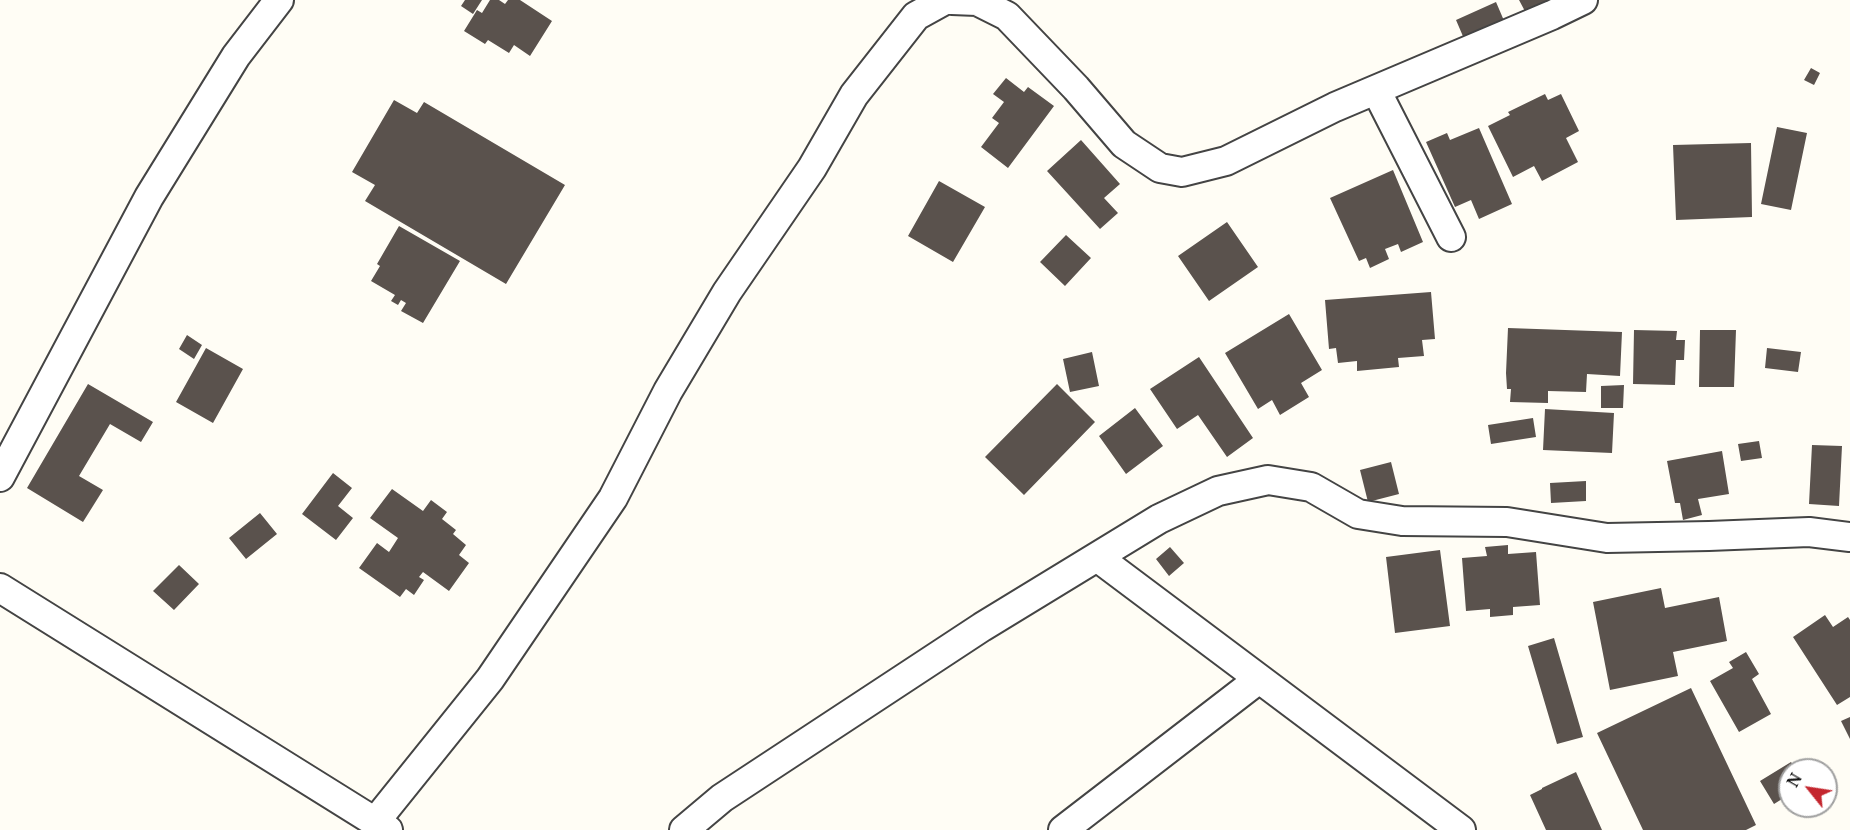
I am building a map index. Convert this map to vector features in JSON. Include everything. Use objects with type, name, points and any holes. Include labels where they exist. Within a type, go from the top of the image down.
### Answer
[{"type":"street","points":[[0,477],[149,197],[236,56],[279,0]]},
{"type":"street","points":[[0,588],[382,826],[490,679],[612,498],[674,381],[727,292],[812,168],[854,95],[916,16],[945,0]]},
{"type":"street","points":[[952,0],[977,1],[1007,16],[1076,88],[1124,144],[1160,168],[1182,172],[1226,161],[1335,107],[1583,0]]},
{"type":"street","points":[[1376,90],[1451,237]]},
{"type":"street","points":[[684,830],[722,798],[982,627],[1159,519],[1218,491],[1268,480],[1311,487],[1358,514],[1402,521],[1507,522],[1607,538],[1809,532],[1850,537]]},
{"type":"street","points":[[1097,557],[1461,830]]},
{"type":"street","points":[[1063,830],[1259,679]]},
{"type":"building","points":[[465,0],[482,0],[473,14],[461,6]]},
{"type":"building","points":[[490,0],[499,0],[505,4],[508,0],[520,0],[552,21],[530,56],[514,45],[509,53],[488,40],[485,44],[464,31],[477,10],[482,13]]},
{"type":"building","points":[[1519,0],[1555,0],[1527,15]]},
{"type":"building","points":[[1496,2],[1505,23],[1465,41],[1456,20]]},
{"type":"building","points":[[1811,68],[1820,73],[1814,85],[1804,80]]},
{"type":"building","points":[[1006,78],[1024,92],[1028,87],[1054,106],[1008,168],[981,147],[999,123],[992,118],[1004,102],[993,94]]},
{"type":"building","points":[[1545,94],[1548,100],[1561,94],[1579,131],[1566,138],[1578,162],[1542,181],[1534,166],[1513,177],[1488,126],[1510,115],[1508,112]]},
{"type":"building","points":[[394,100],[417,113],[424,102],[565,185],[506,284],[365,201],[375,185],[352,172]]},
{"type":"building","points":[[1777,127],[1807,133],[1791,210],[1761,204]]},
{"type":"building","points":[[1479,128],[1512,204],[1479,219],[1471,200],[1455,207],[1426,142],[1447,133],[1450,140]]},
{"type":"building","points":[[1081,140],[1120,184],[1104,198],[1118,213],[1100,229],[1047,171]]},
{"type":"building","points":[[1751,143],[1752,217],[1676,220],[1673,145]]},
{"type":"building","points":[[1393,170],[1423,242],[1401,252],[1398,244],[1385,249],[1389,259],[1370,268],[1366,258],[1359,261],[1330,198]]},
{"type":"building","points":[[939,181],[985,207],[953,262],[908,236]]},
{"type":"building","points":[[1227,222],[1258,267],[1209,301],[1178,256]]},
{"type":"building","points":[[399,226],[460,261],[423,323],[401,311],[406,303],[401,300],[398,305],[391,301],[395,295],[371,281],[380,266],[377,264]]},
{"type":"building","points":[[1066,235],[1091,258],[1065,286],[1040,262]]},
{"type":"building","points":[[1431,292],[1435,339],[1422,340],[1424,356],[1398,358],[1399,367],[1357,371],[1357,361],[1338,363],[1336,348],[1329,349],[1325,300]]},
{"type":"building","points":[[1289,314],[1322,370],[1301,383],[1309,397],[1280,415],[1272,400],[1258,409],[1225,353]]},
{"type":"building","points":[[1508,328],[1622,332],[1620,376],[1587,374],[1586,392],[1548,391],[1548,403],[1510,402],[1511,389],[1507,389],[1506,373]]},
{"type":"building","points":[[1634,330],[1677,331],[1676,340],[1685,340],[1684,360],[1676,360],[1675,385],[1633,384]]},
{"type":"building","points":[[1700,330],[1736,330],[1734,387],[1699,387]]},
{"type":"building","points":[[187,335],[202,345],[194,359],[179,349]]},
{"type":"building","points":[[206,348],[243,369],[213,423],[176,402]]},
{"type":"building","points":[[1767,348],[1801,352],[1798,372],[1765,368]]},
{"type":"building","points":[[1092,352],[1099,386],[1070,392],[1063,359]]},
{"type":"building","points":[[1199,357],[1253,438],[1227,457],[1198,415],[1177,429],[1150,389]]},
{"type":"building","points":[[88,384],[153,422],[141,442],[110,424],[79,476],[103,490],[83,522],[27,488]]},
{"type":"building","points":[[1057,384],[1095,422],[1024,495],[985,457]]},
{"type":"building","points":[[1624,385],[1623,408],[1601,408],[1601,386]]},
{"type":"building","points":[[1135,408],[1163,446],[1126,474],[1099,436]]},
{"type":"building","points":[[1545,409],[1614,413],[1612,453],[1543,450]]},
{"type":"building","points":[[1533,418],[1536,437],[1491,444],[1488,425]]},
{"type":"building","points":[[1759,441],[1762,458],[1741,461],[1738,444]]},
{"type":"building","points":[[1812,445],[1842,446],[1839,506],[1809,504]]},
{"type":"building","points":[[1722,451],[1729,494],[1698,499],[1702,515],[1683,520],[1680,503],[1675,503],[1667,461]]},
{"type":"building","points":[[1391,462],[1399,494],[1368,502],[1360,470]]},
{"type":"building","points":[[333,473],[352,488],[338,506],[353,518],[336,540],[302,514]]},
{"type":"building","points":[[1586,481],[1586,501],[1551,503],[1550,483]]},
{"type":"building","points":[[392,489],[423,511],[431,500],[447,512],[442,519],[456,530],[453,534],[466,545],[459,555],[469,563],[449,591],[423,572],[419,577],[424,580],[414,595],[406,589],[400,597],[359,568],[377,543],[389,552],[398,538],[370,518]]},
{"type":"building","points":[[260,513],[277,534],[246,559],[229,538]]},
{"type":"building","points":[[1508,545],[1508,554],[1536,552],[1540,605],[1513,607],[1513,615],[1490,617],[1490,609],[1466,611],[1462,558],[1487,556],[1485,547]]},
{"type":"building","points":[[1170,547],[1184,563],[1169,576],[1156,559]]},
{"type":"building","points":[[1440,550],[1450,626],[1395,633],[1386,557]]},
{"type":"building","points":[[179,565],[199,584],[174,610],[153,591]]},
{"type":"building","points":[[1661,588],[1665,608],[1719,597],[1727,641],[1673,652],[1678,676],[1610,690],[1593,602]]},
{"type":"building","points":[[1825,615],[1833,627],[1848,617],[1850,620],[1850,697],[1837,705],[1793,637]]},
{"type":"building","points":[[1554,638],[1583,737],[1557,744],[1528,646]]},
{"type":"building","points":[[1746,652],[1759,674],[1752,679],[1771,714],[1739,732],[1710,681],[1733,668],[1729,662]]},
{"type":"building","points":[[1691,688],[1756,825],[1746,830],[1643,830],[1597,733]]},
{"type":"building","points":[[1850,717],[1850,739],[1841,721]]},
{"type":"building","points":[[1778,770],[1778,802],[1774,804],[1760,781]]},
{"type":"building","points":[[1576,772],[1602,830],[1546,830],[1530,795]]}]
